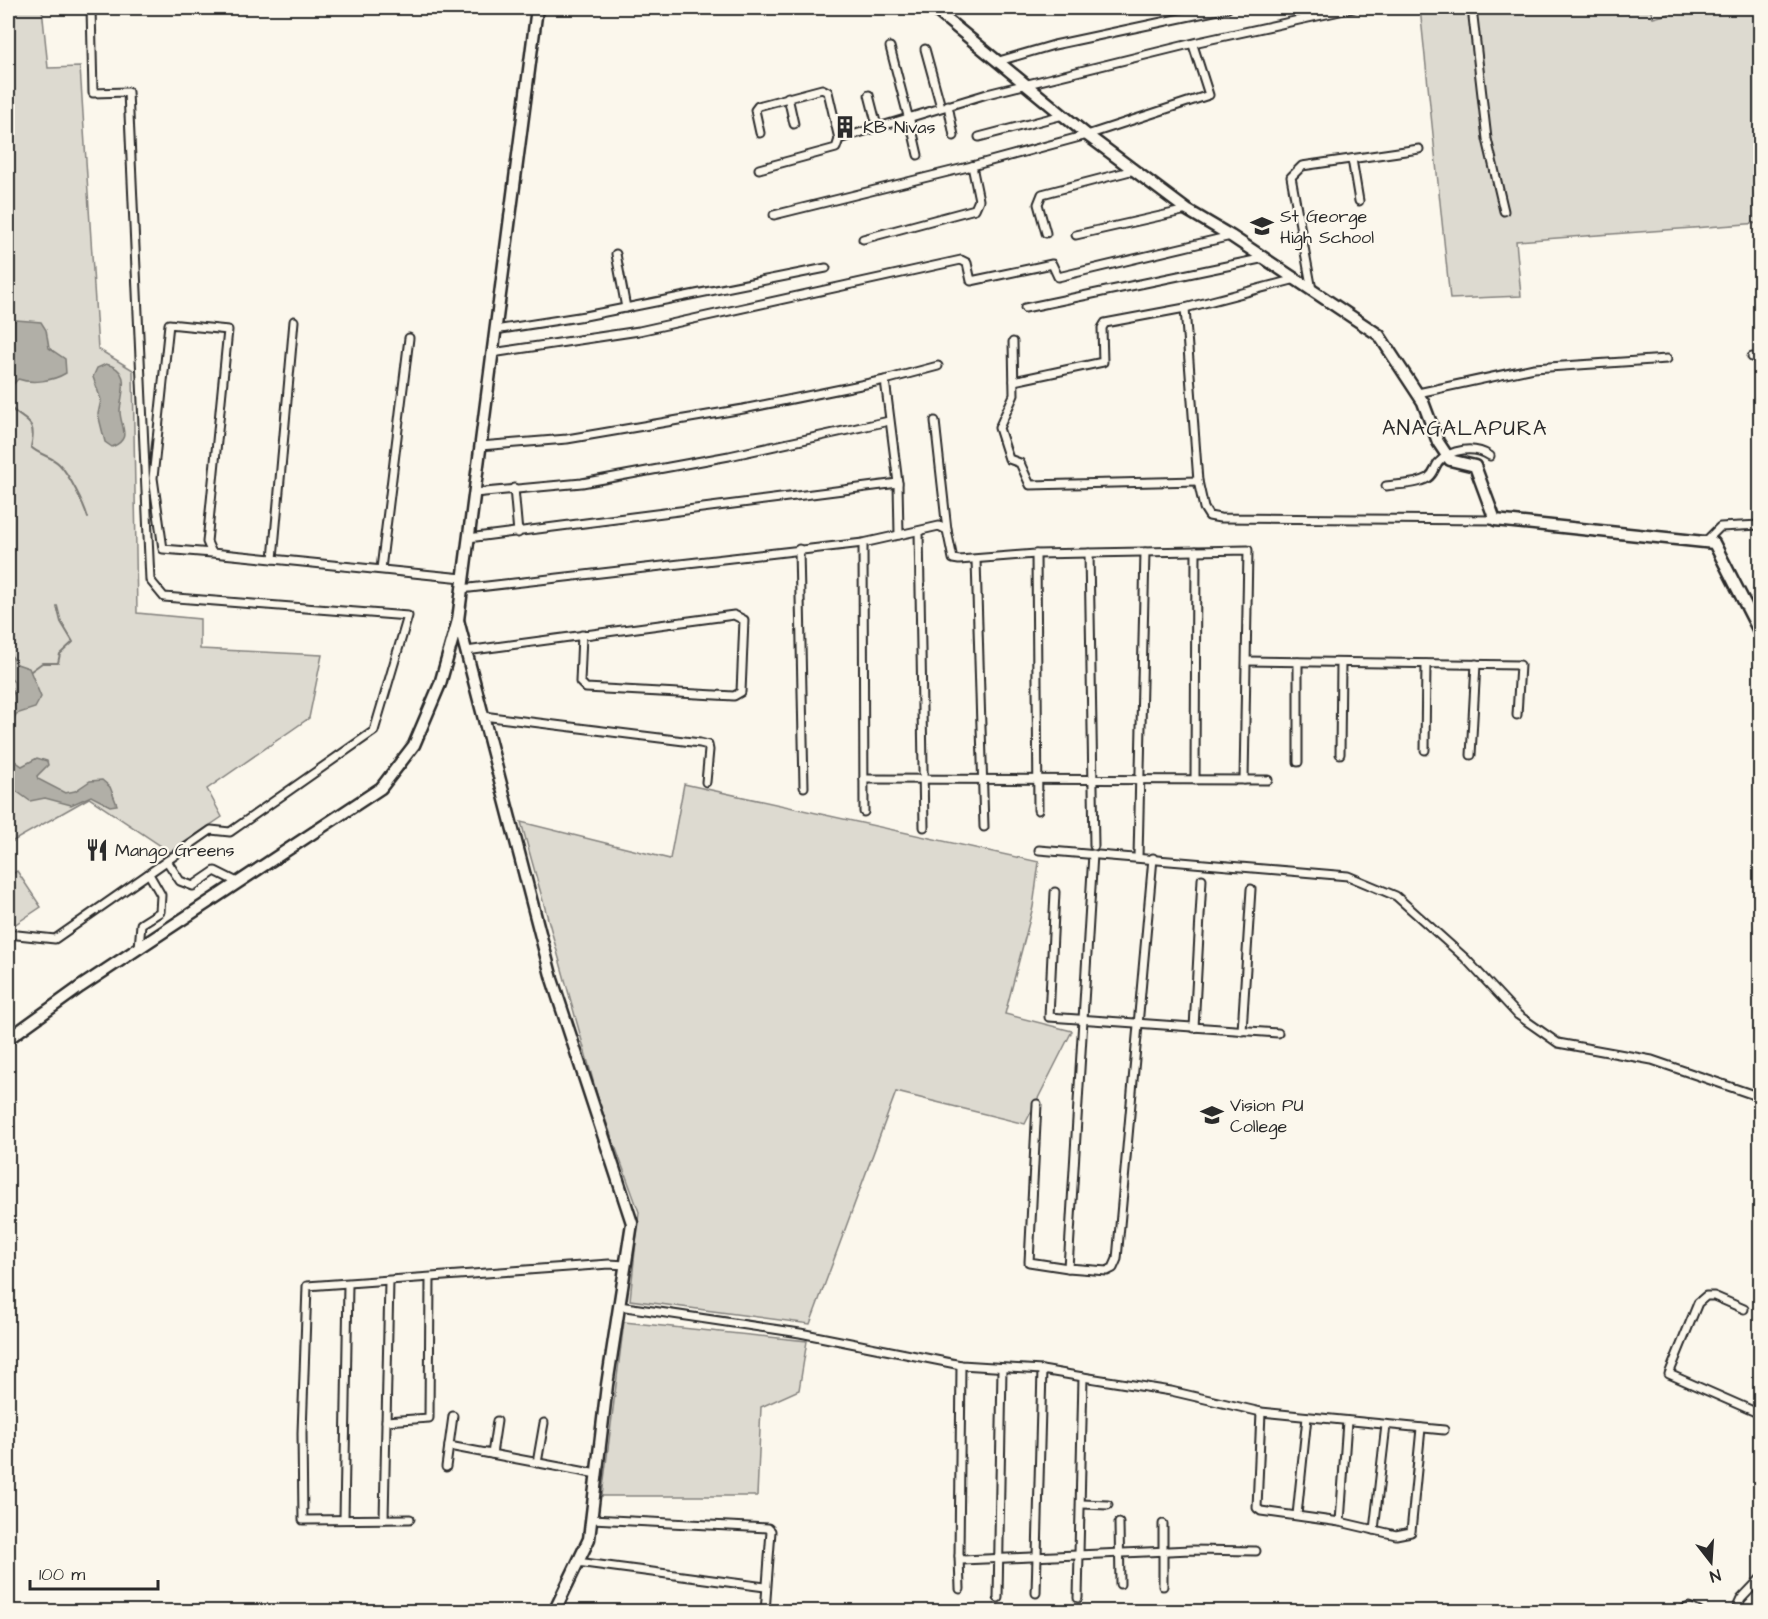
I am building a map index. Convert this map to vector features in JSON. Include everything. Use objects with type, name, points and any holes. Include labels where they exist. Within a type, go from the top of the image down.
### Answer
[{"type":"street","points":[[8,934],[55,939],[211,830],[230,832],[374,732],[408,616],[164,597],[150,580],[128,93],[93,93],[90,8]]},
{"type":"street","points":[[8,1039],[237,882],[381,788],[414,745],[440,684],[458,620],[537,8]]},
{"type":"street","points":[[933,8],[1087,135],[1187,210],[1265,258],[1379,335],[1418,393],[1450,460],[1474,466],[1495,520]]},
{"type":"street","points":[[999,61],[1054,45],[1228,8]]},
{"type":"street","points":[[839,139],[944,106],[1354,8]]},
{"type":"street","points":[[1472,8],[1487,139],[1504,211]]},
{"type":"street","points":[[774,215],[1087,135],[1209,95],[1193,45]]},
{"type":"street","points":[[890,47],[918,155]]},
{"type":"street","points":[[925,49],[954,136]]},
{"type":"street","points":[[759,169],[836,148],[839,139],[828,92],[822,89],[758,106],[755,110],[760,133]]},
{"type":"street","points":[[869,95],[877,126]]},
{"type":"street","points":[[788,97],[794,124]]},
{"type":"street","points":[[979,137],[1064,115]]},
{"type":"street","points":[[1312,290],[1291,177],[1302,166],[1419,149]]},
{"type":"street","points":[[1352,159],[1359,201]]},
{"type":"street","points":[[863,239],[975,209],[979,200],[972,166]]},
{"type":"street","points":[[1046,233],[1038,204],[1042,194],[1134,170]]},
{"type":"street","points":[[1076,235],[1187,210]]},
{"type":"street","points":[[492,353],[639,331],[961,260],[967,263],[971,281],[1052,264],[1058,277],[1231,236]]},
{"type":"street","points":[[616,254],[626,308]]},
{"type":"street","points":[[1025,308],[1265,258]]},
{"type":"street","points":[[495,330],[626,308],[826,267]]},
{"type":"street","points":[[1014,381],[1103,362],[1102,328],[1105,323],[1185,308],[1296,279]]},
{"type":"street","points":[[1185,308],[1198,481],[1204,508],[1209,516],[1220,518],[1495,520],[1714,543],[1755,612],[1761,633]]},
{"type":"street","points":[[273,559],[294,321]]},
{"type":"street","points":[[212,553],[207,542],[228,330],[169,324],[153,478],[163,549],[381,569],[462,583],[863,543],[939,526],[947,530]]},
{"type":"street","points":[[381,569],[409,338]]},
{"type":"street","points":[[1013,342],[1013,398],[999,428],[1009,459],[1020,463],[1030,484],[1198,481]]},
{"type":"street","points":[[1418,393],[1534,368],[1667,359]]},
{"type":"street","points":[[480,446],[567,439],[743,409],[885,380],[938,366]]},
{"type":"street","points":[[885,380],[898,483],[899,535]]},
{"type":"street","points":[[474,493],[604,479],[729,456],[889,421]]},
{"type":"street","points":[[935,421],[947,530],[953,559],[976,560],[1036,554],[1248,550],[1244,780]]},
{"type":"street","points":[[1386,486],[1421,482],[1431,477],[1437,465],[1447,455],[1476,449],[1490,456]]},
{"type":"street","points":[[468,538],[898,483]]},
{"type":"street","points":[[514,489],[518,533]]},
{"type":"street","points":[[1705,542],[1720,527],[1761,525]]},
{"type":"street","points":[[919,531],[924,827]]},
{"type":"street","points":[[863,543],[864,812]]},
{"type":"street","points":[[799,549],[804,787]]},
{"type":"street","points":[[1195,780],[1196,551]]},
{"type":"street","points":[[1138,857],[1145,552]]},
{"type":"street","points":[[1068,1268],[1094,850],[1095,781],[1089,553]]},
{"type":"street","points":[[1036,554],[1038,810]]},
{"type":"street","points":[[976,560],[984,827]]},
{"type":"street","points":[[466,651],[582,636],[740,616],[744,620],[741,692],[734,696],[586,688],[580,681],[582,636]]},
{"type":"street","points":[[458,620],[552,979],[632,1223],[589,1539],[554,1611]]},
{"type":"street","points":[[1246,662],[1520,665],[1517,716]]},
{"type":"street","points":[[1298,762],[1299,662]]},
{"type":"street","points":[[1340,754],[1341,663]]},
{"type":"street","points":[[1425,750],[1426,664]]},
{"type":"street","points":[[1471,755],[1476,664]]},
{"type":"street","points":[[483,716],[700,743],[708,746],[709,750],[706,782]]},
{"type":"street","points":[[864,779],[1268,780]]},
{"type":"street","points":[[1039,850],[1094,850],[1138,857],[1348,876],[1396,896],[1465,958],[1518,1015],[1558,1042],[1652,1060],[1761,1097]]},
{"type":"street","points":[[1037,1104],[1029,1262],[1107,1271],[1113,1268],[1117,1259],[1153,858]]},
{"type":"street","points":[[168,861],[180,881],[193,886],[215,871],[237,882]]},
{"type":"street","points":[[139,948],[141,924],[160,912],[162,895],[149,874]]},
{"type":"street","points":[[1194,1028],[1203,879]]},
{"type":"street","points":[[1242,1031],[1251,889]]},
{"type":"street","points":[[1055,892],[1049,1017],[1278,1033]]},
{"type":"street","points":[[410,1519],[303,1520],[302,1433],[307,1286],[609,1264],[626,1265]]},
{"type":"street","points":[[386,1421],[429,1418],[430,1278]]},
{"type":"street","points":[[384,1519],[388,1281]]},
{"type":"street","points":[[344,1519],[348,1284]]},
{"type":"street","points":[[1744,1309],[1714,1296],[1706,1296],[1698,1303],[1669,1374],[1761,1414]]},
{"type":"street","points":[[619,1306],[800,1332],[961,1365],[1042,1370],[1171,1391],[1261,1412],[1444,1430]]},
{"type":"street","points":[[960,1589],[961,1365]]},
{"type":"street","points":[[998,1598],[1002,1368]]},
{"type":"street","points":[[1036,1593],[1039,1557],[1042,1370]]},
{"type":"street","points":[[1078,1598],[1081,1556],[1083,1377]]},
{"type":"street","points":[[1261,1412],[1257,1508],[1261,1511],[1340,1521],[1396,1535],[1407,1535],[1411,1532],[1421,1428]]},
{"type":"street","points":[[446,1467],[453,1416]]},
{"type":"street","points":[[1298,1515],[1307,1417]]},
{"type":"street","points":[[492,1455],[497,1421]]},
{"type":"street","points":[[1340,1521],[1347,1421]]},
{"type":"street","points":[[537,1463],[544,1423]]},
{"type":"street","points":[[1374,1530],[1386,1425]]},
{"type":"street","points":[[449,1446],[597,1474]]},
{"type":"street","points":[[1082,1504],[1108,1506]]},
{"type":"street","points":[[592,1519],[768,1528],[771,1531],[765,1611]]},
{"type":"street","points":[[1119,1523],[1120,1584]]},
{"type":"street","points":[[1163,1524],[1163,1586]]},
{"type":"street","points":[[960,1556],[967,1562],[1163,1552],[1256,1551]]},
{"type":"street","points":[[577,1562],[765,1587]]},
{"type":"street","points":[[1735,1611],[1741,1599],[1761,1579]]},
{"type":"street","points":[[1678,1611],[1689,1607],[1699,1611]]},
{"type":"shaded area","points":[[8,8],[42,8],[48,68],[80,67],[98,349],[133,370],[137,613],[200,619],[200,649],[322,655],[309,718],[207,789],[222,817],[170,852],[89,798],[8,844]]},
{"type":"shaded area","points":[[1420,8],[1650,8],[1653,18],[1691,8],[1760,8],[1760,223],[1516,241],[1521,296],[1450,299]]},
{"type":"shaded area","points":[[16,320],[41,322],[46,330],[49,348],[65,359],[66,373],[42,381],[18,379],[8,390],[8,323]]},
{"type":"shaded area","points":[[106,364],[120,371],[124,383],[120,411],[124,436],[118,444],[112,447],[105,442],[98,414],[101,400],[93,377],[97,368]]},
{"type":"shaded area","points":[[8,651],[17,664],[29,668],[41,697],[35,708],[16,714],[8,737],[8,699],[13,694],[14,682],[8,676]]},
{"type":"shaded area","points":[[8,756],[22,766],[37,758],[47,761],[48,765],[37,776],[38,779],[65,793],[75,791],[90,781],[102,780],[110,787],[117,805],[110,806],[91,796],[71,805],[45,798],[30,801],[8,785]]},
{"type":"shaded area","points":[[684,784],[1039,862],[1033,907],[1005,1014],[1072,1031],[1025,1124],[896,1092],[810,1324],[630,1300],[639,1212],[599,1102],[521,822],[670,859]]},
{"type":"shaded area","points":[[17,871],[41,907],[11,927],[8,922],[8,877]]},
{"type":"shaded area","points":[[624,1322],[807,1341],[799,1390],[761,1407],[757,1496],[602,1496]]},
{"type":"waterway","points":[[8,396],[10,390]]},
{"type":"waterway","points":[[8,405],[31,425],[33,437],[31,447],[56,461],[63,469],[76,490],[88,518]]},
{"type":"waterway","points":[[31,671],[42,663],[58,663],[60,654],[73,642],[61,622],[57,606]]},
{"type":"place","name":"KB Nivas","points":[[845,127]]},
{"type":"place","name":"St George High School","points":[[1262,226]]},
{"type":"place","name":"Mango Greens","points":[[97,850]]},
{"type":"place","name":"Vision PU College","points":[[1212,1115]]},
{"type":"district","name":"ANAGALAPURA","points":[[1465,428]]}]
